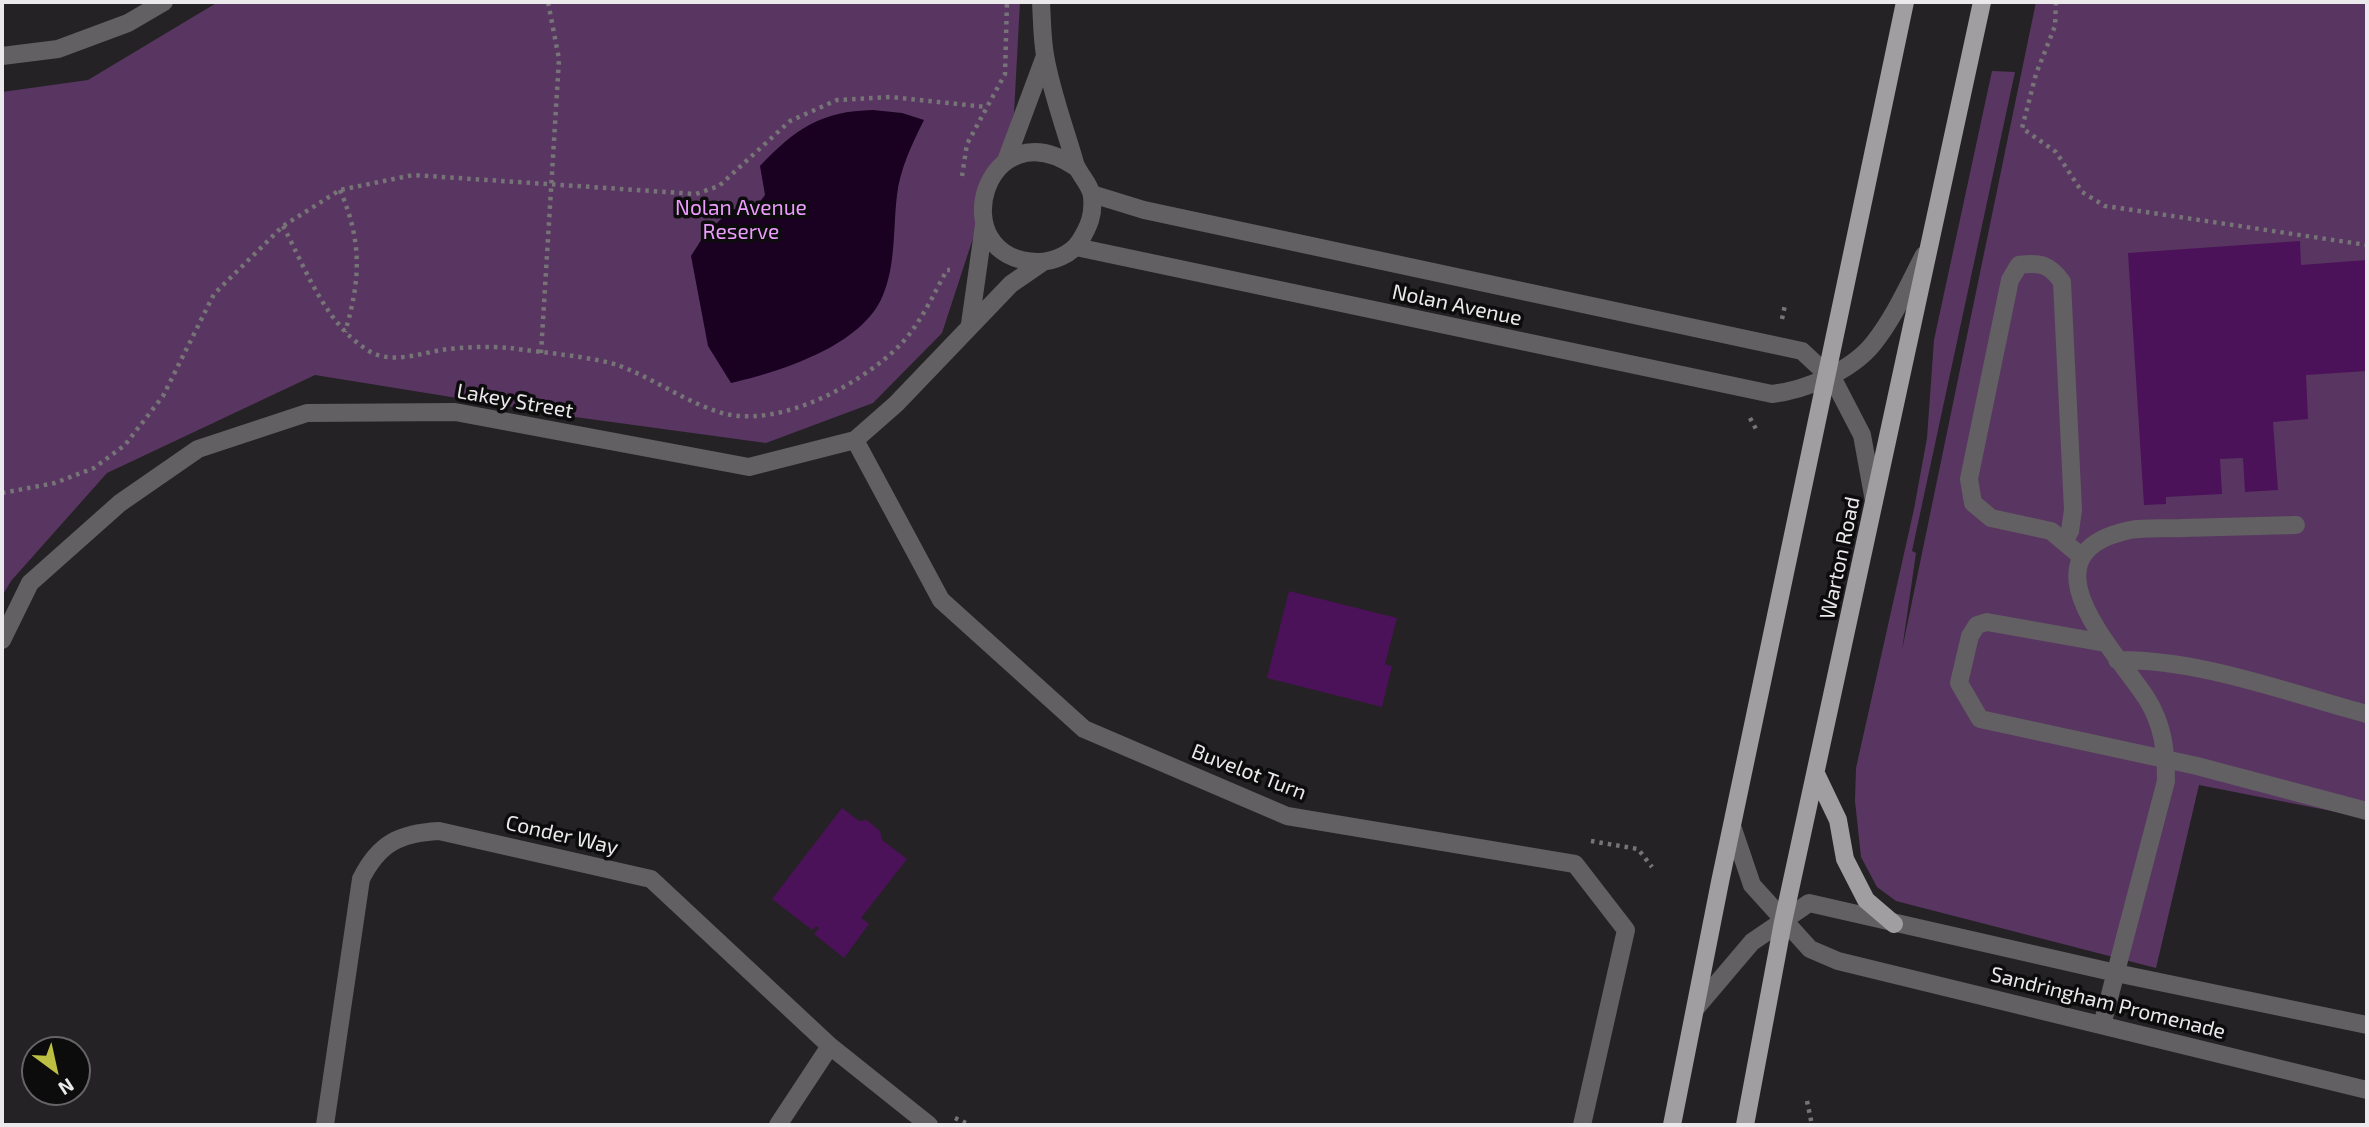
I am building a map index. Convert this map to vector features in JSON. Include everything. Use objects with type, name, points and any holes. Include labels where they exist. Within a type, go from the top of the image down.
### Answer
[{"type":"main road","points":[[1672,1125],[1905,2]]},
{"type":"main road","name":"Warton Road","points":[[1745,1125],[1783,922],[1982,2]]},
{"type":"main road","points":[[1816,776],[1838,820],[1845,859],[1866,900],[1894,924]]},
{"type":"street","points":[[2,56],[58,49],[128,23],[163,2]]},
{"type":"street","points":[[1041,2],[1045,56],[1077,168],[1092,194],[1090,225],[1076,247]]},
{"type":"street","points":[[970,324],[984,225],[981,212],[986,185],[1006,161],[1045,56]]},
{"type":"street","points":[[1006,161],[1024,153],[1043,152],[1061,157],[1077,168]]},
{"type":"street","name":"Nolan Avenue","points":[[1092,194],[1144,210],[1802,351],[1834,381],[1863,435],[1874,505]]},
{"type":"street","points":[[984,225],[1002,251],[1024,261],[1043,262]]},
{"type":"street","name":"Nolan Avenue","points":[[1076,247],[1772,394],[1789,392],[1838,372],[1872,345],[1931,242]]},
{"type":"street","name":"Lakey Street","points":[[2,640],[30,583],[120,503],[198,449],[307,413],[455,412],[749,467],[855,440],[896,404],[1011,284],[1043,262],[1060,258],[1076,247]]},
{"type":"street","points":[[2064,541],[2070,531],[2073,510],[2062,282],[2054,269],[2036,262],[2019,265],[2010,280],[1969,479],[1973,503],[1991,518],[2051,531],[2082,557]]},
{"type":"street","name":"Buvelot Turn","points":[[855,440],[941,600],[1083,729],[1287,816],[1576,863],[1626,930],[1582,1125]]},
{"type":"street","points":[[2102,1025],[2166,781],[2166,759],[2165,740],[2147,700],[2085,611],[2076,577],[2082,557],[2100,540],[2131,530],[2295,525]]},
{"type":"street","points":[[2105,643],[1987,622],[1977,625],[1970,636],[1959,682],[1980,719],[2166,759],[2367,811]]},
{"type":"street","points":[[2117,660],[2151,660],[2184,665],[2367,714]]},
{"type":"street","name":"Sandringham Promenade","points":[[1733,829],[1752,885],[1810,949],[1838,961],[2367,1090]]},
{"type":"street","name":"Conder Way","points":[[325,1125],[361,879],[372,856],[391,842],[416,832],[439,831],[652,879],[830,1046],[929,1125]]},
{"type":"street","name":"Sandringham Promenade","points":[[1696,1008],[1752,942],[1809,904],[2116,973],[2367,1025]]},
{"type":"street","points":[[778,1125],[830,1046]]},
{"type":"path","points":[[541,353],[558,59],[548,2]]},
{"type":"path","points":[[961,178],[967,144],[1005,74],[1007,2]]},
{"type":"path","points":[[2056,2],[2055,26],[2036,74],[2022,128],[2056,152],[2082,192],[2105,206],[2367,245]]},
{"type":"path","points":[[2,493],[55,484],[94,468],[125,445],[163,396],[214,294],[283,226],[341,190],[413,175],[696,194],[719,186],[790,121],[837,100],[891,97],[986,107]]},
{"type":"path","points":[[341,190],[354,222],[358,264],[354,302],[345,331]]},
{"type":"path","points":[[283,226],[333,320],[371,353],[413,358],[442,350],[507,348],[619,365],[675,394],[723,413],[762,416],[798,408],[864,375],[900,345],[923,313],[947,270],[949,256]]},
{"type":"path","points":[[947,270],[977,273]]},
{"type":"path","points":[[1747,413],[1756,429]]},
{"type":"path","points":[[1577,839],[1638,849],[1652,867]]},
{"type":"path","points":[[1807,1101],[1812,1125]]},
{"type":"path","points":[[945,1113],[970,1125]]},
{"type":"green space","name":"Nolan Avenue Reserve","points":[[218,2],[1020,2],[1014,113],[942,333],[873,403],[766,443],[575,417],[315,375],[107,473],[11,581],[2,596],[2,92],[88,80]]},
{"type":"green space","points":[[2036,2],[2367,2],[2367,818],[2199,785],[2156,968],[1896,901],[1877,887],[1861,857],[1855,801],[1856,768],[1914,509],[1927,438],[1934,340],[1992,71],[2015,72],[1912,551],[1916,553],[1902,650]]},
{"type":"shaded area","points":[[873,110],[902,113],[924,120],[901,176],[892,258],[883,295],[873,313],[858,329],[839,342],[795,364],[731,383],[708,346],[691,256],[703,237],[731,209],[753,211],[765,195],[760,166],[797,132],[824,118]]},
{"type":"building","points":[[2300,241],[2301,265],[2367,260],[2367,371],[2306,375],[2308,419],[2273,422],[2278,490],[2245,492],[2243,458],[2220,459],[2222,494],[2166,497],[2166,504],[2144,505],[2128,253]]},
{"type":"building","points":[[1289,591],[1397,618],[1385,664],[1392,666],[1382,707],[1267,678]]},
{"type":"building","points":[[842,808],[859,821],[867,820],[880,831],[882,840],[907,859],[861,918],[869,924],[844,958],[814,934],[819,928],[816,926],[812,930],[772,899]]}]
